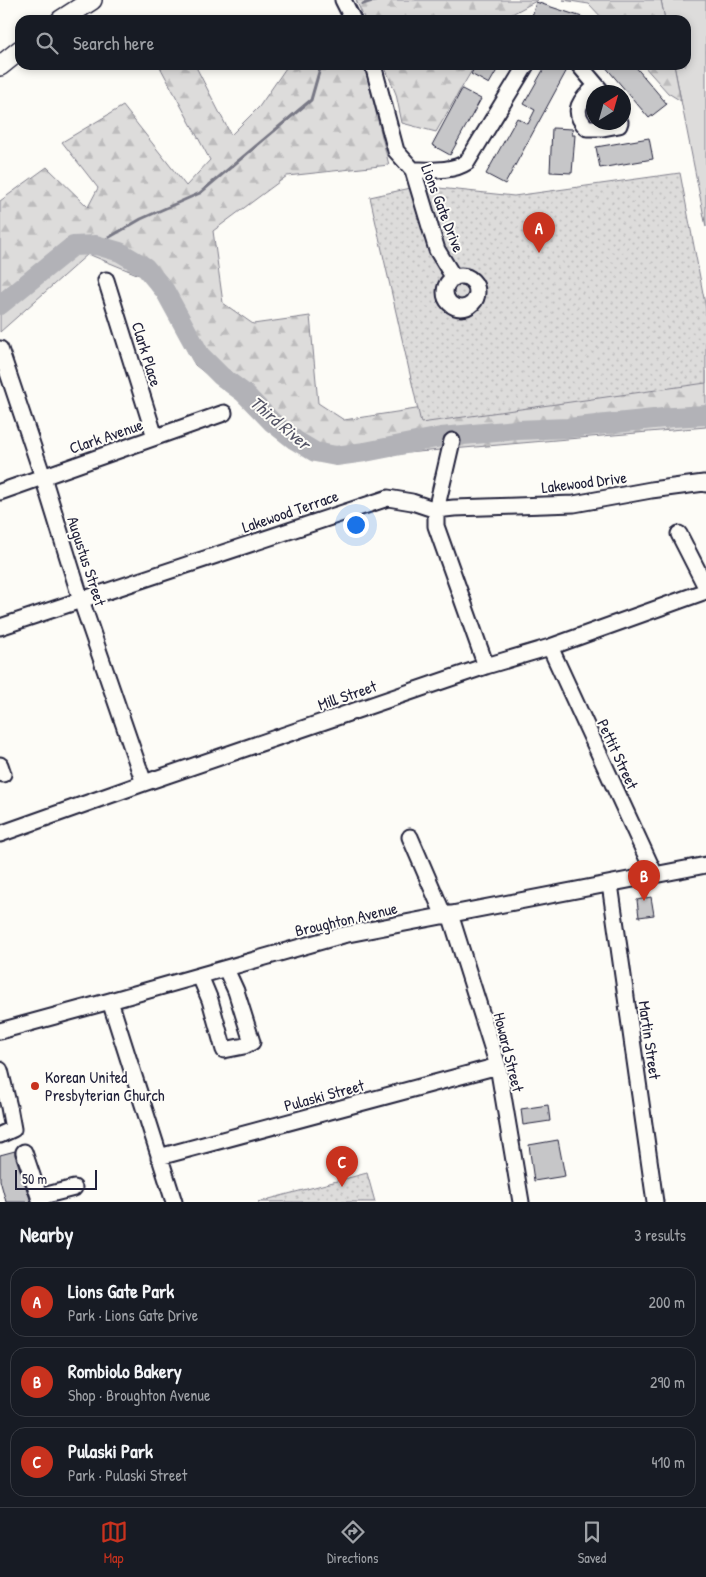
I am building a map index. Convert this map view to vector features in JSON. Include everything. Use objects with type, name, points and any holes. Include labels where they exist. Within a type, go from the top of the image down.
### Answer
[{"type":"main road","points":[[68,15],[92,0]]},
{"type":"main road","points":[[0,66],[15,54]]},
{"type":"street","points":[[343,0],[350,15]]},
{"type":"street","name":"Lions Gate Drive","points":[[374,70],[396,151],[413,170],[436,250],[454,278]]},
{"type":"street","points":[[413,170],[449,169],[460,167],[467,162],[523,70]]},
{"type":"street","points":[[583,70],[596,85]]},
{"type":"street","points":[[586,97],[580,101],[578,111],[580,121],[586,127]]},
{"type":"street","name":"Clark Place","points":[[106,280],[155,438]]},
{"type":"street","name":"Augustus Street","points":[[0,349],[81,600],[144,783]]},
{"type":"street","name":"Clark Avenue","points":[[0,492],[224,413]]},
{"type":"street","points":[[452,441],[436,510],[436,526],[486,666]]},
{"type":"street","name":"Lakewood Drive","points":[[436,510],[574,504],[651,490],[706,484]]},
{"type":"street","name":"Lakewood Terrace","points":[[0,627],[388,498],[400,499],[436,510]]},
{"type":"street","points":[[679,534],[706,589]]},
{"type":"street","name":"Mill Street","points":[[0,834],[486,666],[550,647],[706,589]]},
{"type":"street","name":"Pettit Street","points":[[550,647],[655,875]]},
{"type":"street","name":"Howard Street","points":[[410,837],[447,915],[498,1066],[518,1201]]},
{"type":"street","name":"Broughton Avenue","points":[[0,1030],[226,969],[343,935],[706,865]]},
{"type":"street","name":"Martin Street","points":[[610,884],[655,1202]]},
{"type":"street","points":[[200,976],[210,1000],[224,1050],[244,1046],[252,1042],[236,991],[226,969]]},
{"type":"street","points":[[110,1001],[174,1202]]},
{"type":"street","name":"Pulaski Street","points":[[159,1157],[498,1066]]},
{"type":"street","points":[[0,1070],[10,1107],[13,1129],[0,1135]]},
{"type":"street","points":[[24,1152],[40,1199],[74,1188]]},
{"type":"green space","points":[[356,0],[538,0],[510,15],[363,15]]},
{"type":"green space","points":[[563,0],[661,0],[664,15],[599,15],[589,4]]},
{"type":"green space","points":[[661,0],[706,0],[706,227],[675,70],[691,70],[691,15],[664,15]]},
{"type":"green space","points":[[162,70],[198,70],[231,135],[259,107],[285,70],[365,70],[389,165],[287,176],[213,231],[223,303],[253,324],[310,316],[318,403],[344,420],[475,400],[706,371],[706,427],[314,461],[195,365],[149,279],[88,254],[0,332],[0,201],[47,167],[88,207],[98,188],[62,142],[123,106],[186,186],[210,160]]},
{"type":"green space","points":[[386,70],[472,70],[436,132],[402,123],[396,94]]},
{"type":"green space","points":[[647,70],[675,70],[681,101],[668,93]]},
{"type":"green space","points":[[680,173],[706,309],[706,383],[421,423],[370,197],[420,186],[514,196]]},
{"type":"green space","points":[[367,1173],[375,1202],[258,1202]]},
{"type":"building","points":[[536,2],[576,15],[532,15]]},
{"type":"building","points":[[473,70],[497,70],[489,84],[471,74]]},
{"type":"building","points":[[543,70],[567,70],[505,184],[486,174],[517,118],[528,124],[535,110],[524,104]]},
{"type":"building","points":[[608,70],[638,70],[667,104],[649,118],[631,97],[631,85],[621,85]]},
{"type":"building","points":[[462,89],[481,99],[450,155],[432,145]]},
{"type":"building","points":[[552,128],[573,129],[572,135],[575,135],[572,173],[550,172]]},
{"type":"building","points":[[649,138],[653,159],[600,168],[596,147]]},
{"type":"building","points":[[651,897],[654,915],[639,917],[637,900]]},
{"type":"building","points":[[548,1105],[550,1121],[523,1125],[521,1109]]},
{"type":"building","points":[[558,1140],[565,1176],[534,1181],[529,1145]]},
{"type":"building","points":[[15,1151],[31,1202],[6,1202],[0,1180],[0,1155]]},
{"type":"waterway","points":[[363,4],[375,0]]},
{"type":"waterway","points":[[96,245],[141,219],[200,193],[311,100],[320,70]]},
{"type":"waterway","name":"Third River","points":[[0,305],[73,246],[96,245],[120,252],[145,267],[165,291],[200,355],[221,376],[244,393],[272,422],[295,440],[315,452],[336,456],[441,437],[517,430],[568,428],[706,415]]},
{"type":"place","name":"Lions Gate Park","points":[[539,253]]},
{"type":"place","name":"Rombiolo Bakery","points":[[644,901]]},
{"type":"place","name":"Korean United Presbyterian Church","points":[[35,1086]]},
{"type":"place","name":"Pulaski Park","points":[[342,1187]]}]
